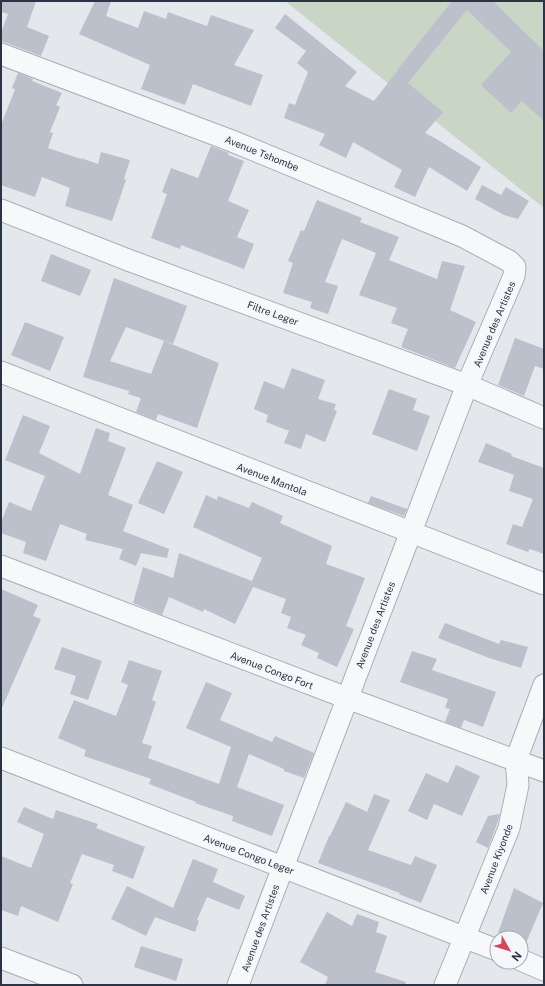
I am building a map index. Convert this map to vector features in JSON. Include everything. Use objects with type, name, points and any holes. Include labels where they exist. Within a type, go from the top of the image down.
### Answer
[{"type":"street","name":"Avenue Tshombe","points":[[1,54],[261,152],[462,236],[509,261],[515,267]]},
{"type":"street","name":"Filtre Leger","points":[[1,210],[128,260],[467,385],[544,418]]},
{"type":"street","name":"Avenue des Artistes","points":[[238,985],[467,385],[514,276],[515,267]]},
{"type":"street","name":"Avenue Mantola","points":[[1,372],[544,584]]},
{"type":"street","name":"Avenue Congo Fort","points":[[1,566],[347,698],[544,771]]},
{"type":"street","name":"Avenue Kiyonde","points":[[446,985],[509,828],[518,785],[516,760],[544,685]]},
{"type":"street","name":"Avenue Congo Leger","points":[[1,758],[489,947]]},
{"type":"street","points":[[1,958],[72,985]]},
{"type":"street","points":[[529,963],[544,970]]},
{"type":"green space","points":[[285,1],[544,1],[544,208]]},
{"type":"building","points":[[1,1],[36,1],[27,27],[49,36],[41,56],[1,41],[1,33],[8,14],[1,12]]},
{"type":"building","points":[[95,1],[111,1],[106,16],[138,28],[144,11],[166,19],[168,12],[207,26],[211,15],[254,30],[234,65],[263,75],[251,106],[193,84],[185,105],[141,89],[150,65],[79,34]]},
{"type":"building","points":[[452,1],[493,1],[544,51],[544,121],[522,101],[511,113],[481,85],[511,52],[467,10],[408,83],[443,112],[425,133],[481,167],[467,191],[429,167],[415,197],[394,187],[402,170],[353,142],[346,158],[319,145],[325,134],[284,118],[289,103],[295,105],[308,72],[297,63],[306,51],[275,28],[285,14],[357,72],[345,86],[374,101]]},
{"type":"building","points":[[18,73],[33,79],[32,81],[62,93],[56,105],[60,107],[50,132],[53,133],[48,148],[98,164],[101,152],[130,160],[124,179],[126,180],[112,221],[65,206],[70,188],[42,177],[35,197],[1,185],[1,125],[15,89],[12,88]]},
{"type":"building","points":[[211,146],[244,161],[228,201],[249,210],[237,237],[254,244],[244,269],[181,245],[180,249],[151,238],[167,194],[162,192],[171,168],[198,178]]},
{"type":"building","points":[[482,185],[501,195],[506,187],[529,201],[518,219],[504,215],[475,199]]},
{"type":"building","points":[[317,200],[362,218],[360,222],[399,237],[389,260],[437,279],[442,261],[465,266],[450,310],[476,322],[455,368],[401,347],[408,329],[391,323],[397,308],[359,295],[376,253],[342,239],[325,282],[338,286],[328,314],[310,308],[312,302],[283,293],[293,263],[288,261],[301,230],[304,231]]},
{"type":"building","points":[[51,254],[91,270],[80,296],[41,281]]},
{"type":"building","points":[[114,278],[187,306],[173,344],[126,327],[110,361],[151,374],[164,341],[219,363],[197,428],[158,414],[156,420],[136,412],[141,398],[128,394],[129,391],[83,377]]},
{"type":"building","points":[[25,322],[64,337],[50,371],[11,355]]},
{"type":"building","points":[[515,338],[544,349],[544,369],[535,366],[524,396],[498,385]]},
{"type":"building","points":[[292,368],[325,380],[318,399],[336,404],[334,410],[337,411],[325,442],[306,434],[301,449],[284,443],[289,431],[266,422],[268,415],[254,409],[264,381],[284,389]]},
{"type":"building","points":[[389,389],[417,399],[413,410],[430,416],[417,451],[372,434]]},
{"type":"building","points":[[23,415],[50,426],[39,453],[80,474],[96,428],[110,433],[108,441],[126,448],[108,495],[133,505],[123,531],[169,549],[167,558],[141,553],[136,566],[119,559],[123,549],[85,540],[87,534],[60,524],[46,561],[23,553],[26,542],[1,533],[1,522],[9,502],[31,511],[45,476],[5,460]]},
{"type":"building","points":[[486,443],[512,454],[511,456],[544,468],[544,554],[530,549],[528,552],[506,544],[513,524],[522,527],[533,499],[509,491],[514,475],[478,462]]},
{"type":"building","points":[[157,461],[183,472],[164,514],[138,503]]},
{"type":"building","points":[[206,495],[217,500],[218,496],[249,508],[252,502],[283,516],[280,523],[332,546],[326,564],[365,578],[346,626],[354,629],[337,667],[317,658],[319,653],[301,645],[306,635],[287,628],[291,617],[281,613],[286,599],[253,587],[235,624],[204,609],[203,612],[169,597],[162,615],[133,603],[143,567],[173,578],[179,553],[252,581],[262,558],[193,527]]},
{"type":"building","points":[[371,496],[407,509],[404,516],[368,503]]},
{"type":"building","points":[[1,589],[38,605],[33,616],[41,619],[1,710]]},
{"type":"building","points":[[445,623],[499,644],[501,640],[528,647],[521,668],[489,658],[438,638]]},
{"type":"building","points":[[62,647],[102,661],[88,700],[70,694],[76,676],[54,669]]},
{"type":"building","points":[[412,651],[437,659],[432,670],[496,692],[483,727],[464,720],[461,728],[445,722],[450,709],[445,708],[448,699],[400,682]]},
{"type":"building","points":[[129,660],[162,671],[152,700],[156,702],[142,743],[152,746],[148,758],[219,784],[231,747],[186,728],[206,682],[232,693],[220,720],[272,742],[275,736],[314,753],[304,778],[284,771],[284,769],[249,754],[237,787],[284,805],[272,836],[232,821],[233,816],[195,803],[196,802],[149,784],[151,779],[84,756],[86,750],[58,738],[74,700],[116,716],[128,685],[121,682]]},
{"type":"building","points":[[456,765],[480,776],[462,816],[434,804],[427,820],[408,811],[426,773],[448,783]]},
{"type":"building","points":[[374,794],[390,800],[368,850],[411,865],[415,856],[437,865],[421,903],[399,894],[400,893],[318,863],[329,836],[346,802],[367,812]]},
{"type":"building","points":[[24,807],[53,819],[56,810],[98,824],[96,828],[145,847],[133,879],[112,871],[114,865],[82,854],[70,883],[73,884],[58,922],[21,906],[18,916],[1,910],[1,856],[31,868],[44,834],[17,822]]},
{"type":"building","points":[[500,814],[488,848],[476,842],[488,816]]},
{"type":"building","points":[[193,859],[218,869],[213,882],[245,896],[239,910],[207,897],[197,920],[199,921],[195,932],[155,917],[146,936],[111,919],[127,886],[173,908]]},
{"type":"building","points":[[514,888],[543,903],[529,936],[529,930],[499,930]]},
{"type":"building","points":[[327,912],[352,926],[357,914],[379,922],[376,932],[387,936],[375,972],[406,982],[405,985],[325,985],[328,977],[300,962]]},
{"type":"building","points":[[141,946],[183,959],[176,981],[134,967]]}]
